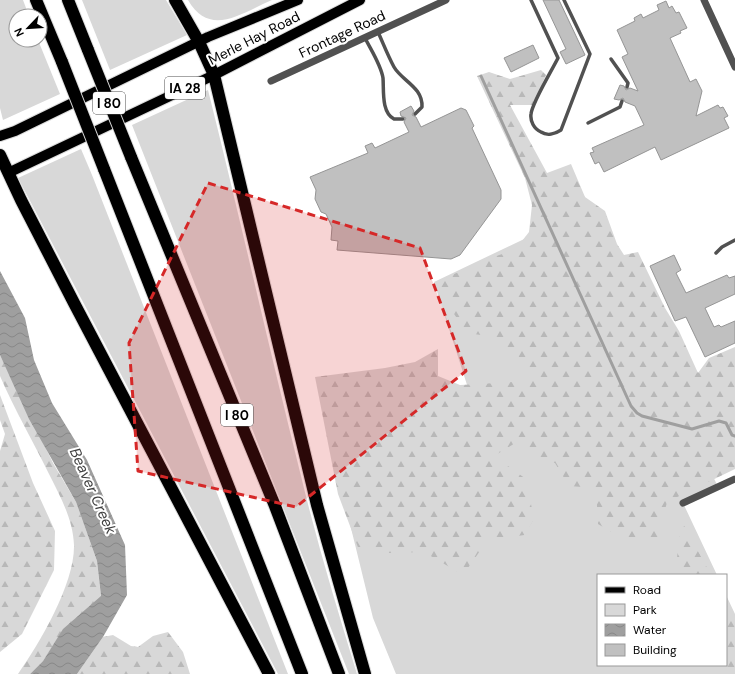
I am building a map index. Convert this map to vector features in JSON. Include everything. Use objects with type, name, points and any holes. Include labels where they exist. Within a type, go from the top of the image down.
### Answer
[{"type":"highway","name":"I 80","points":[[36,0],[62,62],[302,674]]},
{"type":"highway","name":"I 80","points":[[68,0],[130,157],[275,506],[339,674]]},
{"type":"highway","points":[[175,0],[200,42],[214,75],[316,505],[365,674]]},
{"type":"highway","points":[[0,155],[269,674]]},
{"type":"main road","name":"Merle Hay Road","points":[[0,136],[15,131],[200,42],[298,0]]},
{"type":"main road","name":"Merle Hay Road","points":[[8,173],[214,75],[360,0]]},
{"type":"street","name":"Frontage Road","points":[[271,81],[446,0]]},
{"type":"street","points":[[704,0],[735,67]]},
{"type":"street","points":[[683,503],[735,479]]},
{"type":"lane","points":[[531,0],[558,58],[531,113],[533,125],[541,133],[548,134],[557,133],[561,130],[590,54],[564,0]]},
{"type":"lane","points":[[378,32],[395,68],[416,89],[422,108],[415,114]]},
{"type":"lane","points":[[365,38],[383,77],[384,100],[390,115],[394,119],[403,119]]},
{"type":"lane","points":[[611,59],[628,83],[626,87]]},
{"type":"lane","points":[[588,123],[620,107],[622,102]]},
{"type":"lane","points":[[716,253],[722,247],[735,240]]},
{"type":"highlighted area","points":[[208,183],[420,248],[466,371],[296,507],[138,471],[129,343]]},
{"type":"green space","points":[[0,0],[23,0],[26,8],[8,8],[8,48],[41,48],[60,94],[3,120],[0,108]]},
{"type":"green space","points":[[82,0],[166,0],[187,35],[110,70]]},
{"type":"green space","points":[[188,0],[272,0],[238,16],[216,20],[206,18],[197,11]]},
{"type":"green space","points":[[541,70],[546,75],[533,105],[510,105],[547,173],[571,164],[585,197],[605,211],[617,244],[624,255],[638,252],[665,308],[679,331],[698,373],[709,358],[735,347],[735,469],[667,502],[657,542],[623,539],[598,524],[596,488],[569,486],[555,463],[532,459],[520,440],[494,456],[526,479],[534,519],[524,535],[487,541],[463,575],[424,552],[389,553],[359,550],[338,494],[315,377],[385,368],[415,362],[438,349],[438,376],[460,385],[532,381],[530,368],[515,353],[504,345],[481,335],[467,333],[450,308],[436,282],[493,257],[515,250],[529,232],[532,205],[525,178],[477,76],[489,72],[510,79]]},
{"type":"green space","points":[[208,90],[307,501],[357,674],[349,674],[132,125]]},
{"type":"green space","points":[[81,149],[288,674],[278,674],[18,178]]},
{"type":"green space","points":[[587,209],[718,487],[683,503],[717,574],[597,574],[597,666],[727,666],[727,597],[735,614],[735,674],[396,674],[373,618],[339,479],[477,416],[434,282]]},
{"type":"green space","points":[[0,355],[53,463],[76,502],[97,561],[101,597],[64,629],[43,661],[30,674],[18,674],[46,630],[63,594],[73,560],[74,545],[69,517],[0,376]]},
{"type":"green space","points":[[0,395],[33,483],[55,531],[54,570],[22,634],[0,652],[0,451],[5,434],[0,420]]},
{"type":"green space","points":[[681,520],[710,574],[684,574],[677,558]]},
{"type":"green space","points":[[727,606],[735,622],[735,674],[723,674],[719,666],[727,666]]},
{"type":"green space","points":[[168,632],[183,652],[190,674],[77,674],[103,637],[113,635],[131,646],[138,647],[153,636]]},
{"type":"water","name":"Beaver Creek","points":[[0,271],[25,318],[34,360],[52,403],[87,460],[125,545],[127,595],[103,637],[77,674],[30,674],[43,661],[63,629],[101,596],[97,561],[76,502],[29,419],[0,355]]},
{"type":"building","points":[[543,0],[559,0],[585,55],[566,64],[560,52],[566,49]]},
{"type":"building","points":[[666,1],[669,8],[672,6],[676,13],[679,12],[687,28],[680,31],[681,33],[670,38],[690,82],[696,79],[702,91],[696,116],[718,105],[720,108],[723,107],[728,116],[724,118],[729,128],[661,160],[655,147],[604,172],[599,162],[595,164],[590,153],[594,152],[592,148],[644,125],[635,106],[625,102],[623,98],[619,100],[614,99],[620,85],[624,86],[626,90],[630,88],[638,91],[622,57],[628,54],[617,30],[635,21],[634,18],[641,14],[643,18],[659,10],[657,5]]},
{"type":"building","points":[[533,45],[539,58],[511,72],[504,58]]},
{"type":"building","points":[[411,106],[414,111],[412,115],[416,117],[421,127],[461,108],[466,110],[474,126],[472,128],[501,190],[501,199],[460,255],[451,259],[337,250],[338,241],[331,240],[332,227],[326,214],[321,212],[315,199],[316,190],[310,177],[368,153],[365,146],[372,143],[375,148],[409,132],[404,122],[406,118],[401,116],[400,112]]},
{"type":"building","points":[[674,255],[681,270],[676,273],[686,293],[727,275],[729,278],[735,276],[735,294],[705,308],[714,327],[719,325],[721,327],[735,321],[735,343],[705,357],[686,317],[675,321],[650,266]]},
{"type":"waterway","points":[[481,76],[631,406],[642,416],[692,429],[719,421],[726,423],[732,435],[735,436]]}]
